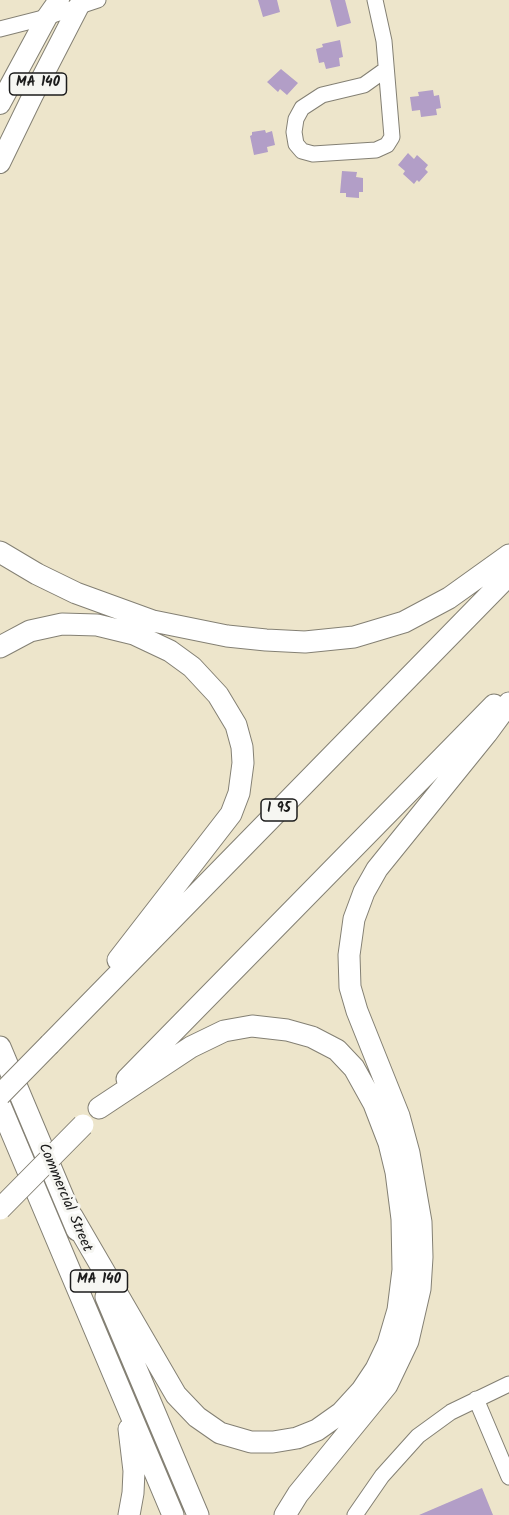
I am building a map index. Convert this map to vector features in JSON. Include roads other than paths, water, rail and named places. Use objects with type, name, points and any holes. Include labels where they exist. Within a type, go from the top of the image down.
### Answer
[{"type":"highway","points":[[0,552],[63,587],[140,617],[215,634],[305,642],[361,636],[410,620],[449,598],[509,555]]},
{"type":"highway","name":"I 95","points":[[0,1095],[509,575]]},
{"type":"highway","points":[[0,647],[30,631],[62,624],[98,625],[143,637],[170,651],[206,680],[228,709],[240,740],[242,778],[231,814],[136,935],[81,1012]]},
{"type":"highway","points":[[0,1209],[509,690]]},
{"type":"highway","points":[[285,1515],[298,1494],[387,1385],[408,1341],[420,1289],[422,1257],[420,1210],[407,1144],[350,987],[349,948],[354,918],[364,892],[377,869],[487,734],[509,703]]},
{"type":"highway","points":[[72,1216],[176,1395],[197,1417],[226,1435],[251,1442],[273,1442],[297,1438],[324,1426],[362,1389],[376,1369],[388,1344],[398,1310],[403,1270],[404,1237],[398,1181],[389,1143],[374,1104],[354,1068],[337,1050],[312,1037],[287,1030],[252,1026],[224,1031],[191,1047],[99,1108]]},
{"type":"highway","name":"Commercial Street","points":[[0,1047],[198,1515]]},
{"type":"highway","name":"Commercial Street","points":[[0,1105],[173,1515]]},
{"type":"highway","points":[[112,1371],[126,1414],[132,1455],[133,1486],[129,1515]]},
{"type":"main road","name":"MA 140","points":[[0,104],[47,17],[73,2]]},
{"type":"main road","name":"MA 140","points":[[0,163],[73,2]]},
{"type":"street","points":[[73,2],[98,0]]},
{"type":"street","points":[[375,0],[384,41],[392,137],[387,145],[376,150],[314,154],[302,151],[296,144],[294,132],[296,119],[302,108],[322,94],[364,86],[385,70]]},
{"type":"street","points":[[0,29],[47,17]]},
{"type":"street","points":[[355,1515],[382,1476],[418,1436],[451,1412],[509,1384]]},
{"type":"street","points":[[476,1399],[509,1477]]}]
